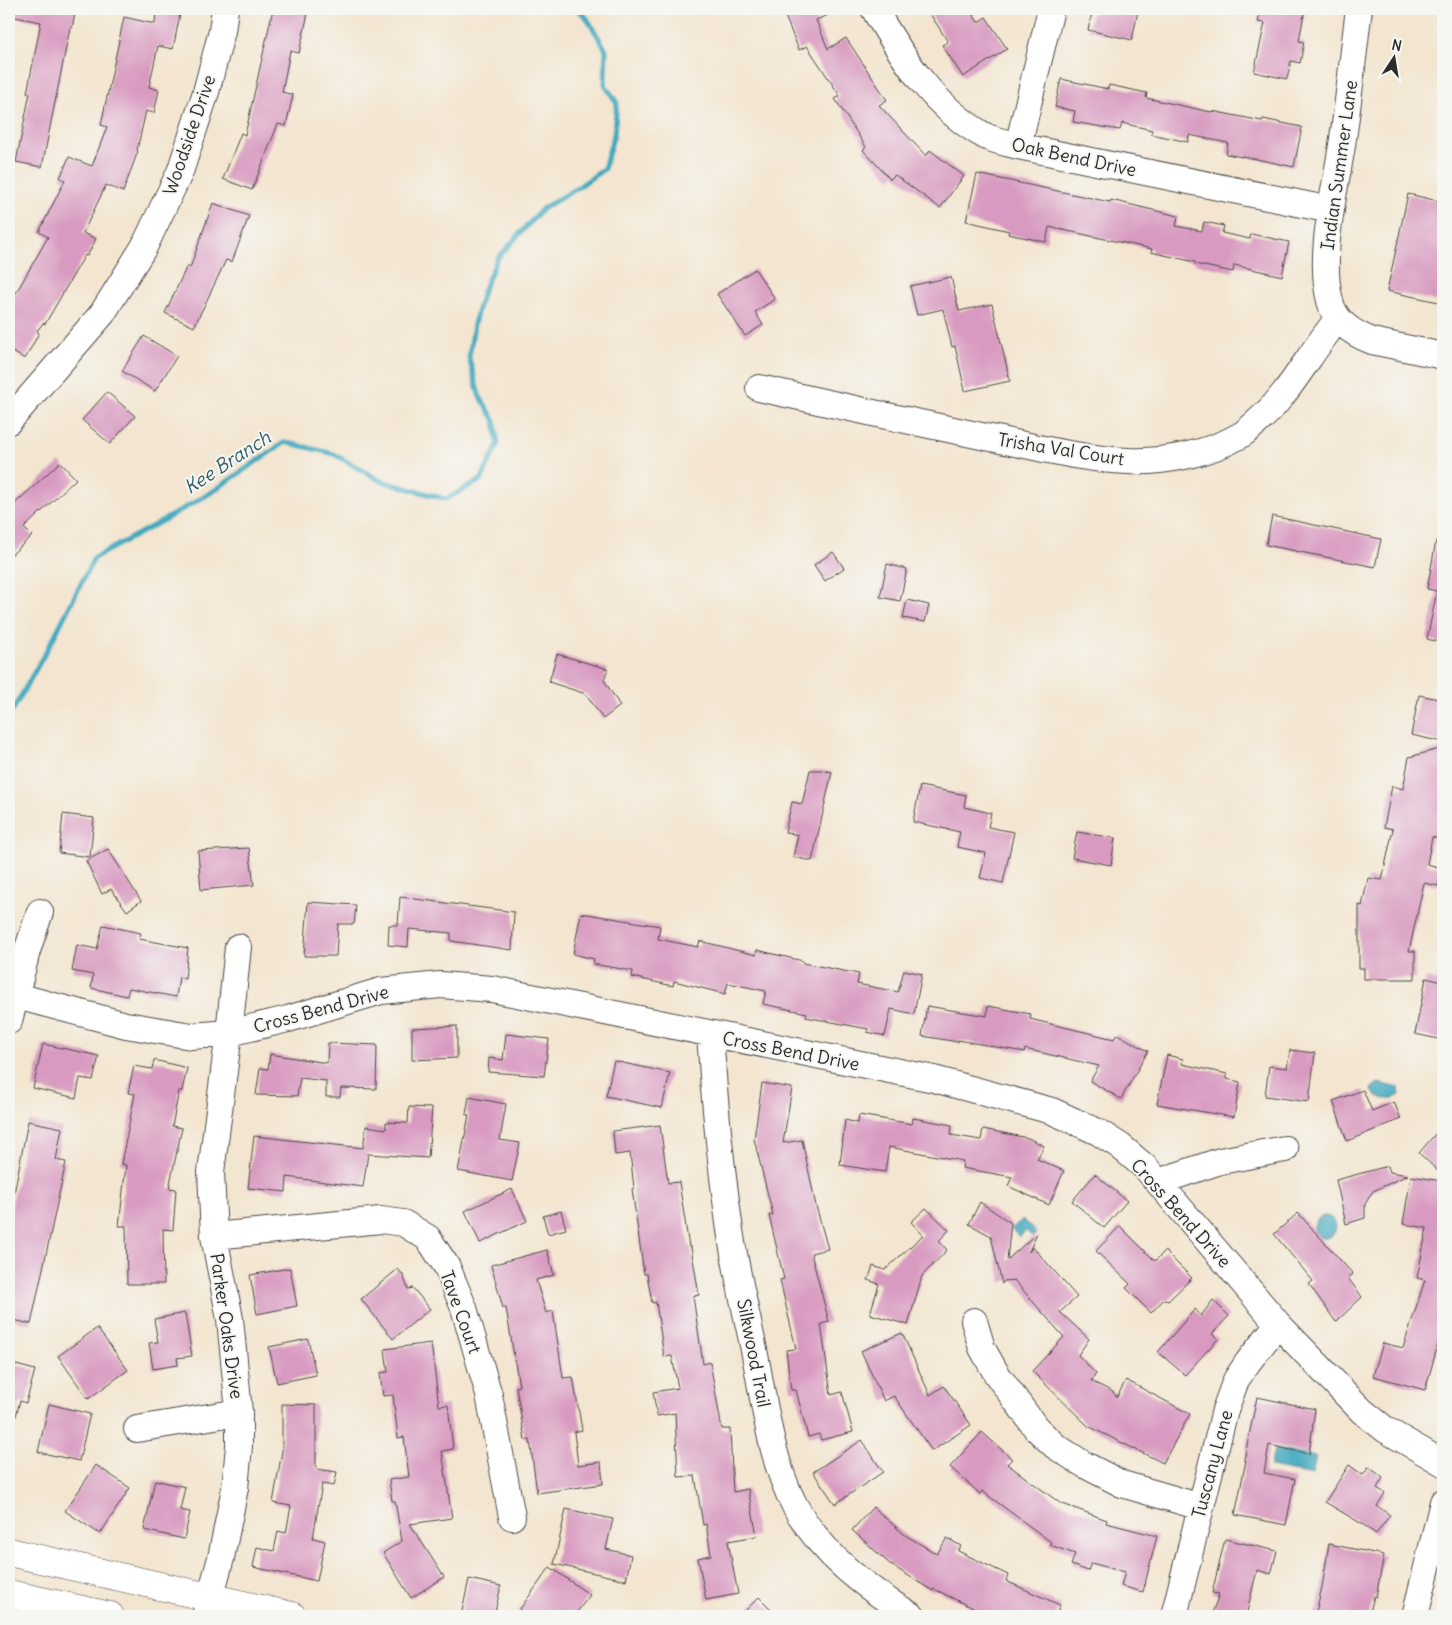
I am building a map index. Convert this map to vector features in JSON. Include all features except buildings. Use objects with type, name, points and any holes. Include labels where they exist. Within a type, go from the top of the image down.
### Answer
[{"type":"main road","points":[[9,1552],[208,1607],[292,1616]]},
{"type":"main road","points":[[9,1594],[110,1616]]},
{"type":"street","name":"Woodside Drive","points":[[11,412],[102,314],[144,247],[180,172],[206,92],[222,31],[225,9]]},
{"type":"street","name":"Oak Bend Drive","points":[[874,9],[898,49],[932,95],[957,116],[986,136],[1018,146],[1331,210]]},
{"type":"street","points":[[1018,146],[1052,9]]},
{"type":"street","name":"Indian Summer Lane","points":[[1338,319],[1330,302],[1326,258],[1359,9]]},
{"type":"street","points":[[1338,319],[1352,332],[1372,341],[1443,356]]},
{"type":"street","name":"Trisha Val Court","points":[[759,388],[1101,459],[1130,461],[1176,457],[1209,450],[1242,434],[1261,418],[1286,392],[1323,337],[1338,319]]},
{"type":"street","points":[[9,1021],[12,995],[40,912]]},
{"type":"street","name":"Parker Oaks Drive","points":[[208,1607],[221,1558],[235,1488],[239,1446],[239,1412],[230,1319],[214,1236],[211,1172],[238,947]]},
{"type":"street","name":"Cross Bend Drive","points":[[12,995],[126,1025],[191,1036],[229,1033],[288,1019],[381,990],[440,985],[492,989],[934,1079],[1052,1111],[1098,1132],[1120,1146],[1146,1168],[1278,1324],[1362,1411],[1386,1430],[1443,1463]]},
{"type":"street","name":"Silkwood Trail","points":[[710,1034],[717,1132],[729,1225],[767,1418],[780,1470],[795,1506],[816,1538],[842,1566],[878,1595],[912,1616]]},
{"type":"street","points":[[1158,1182],[1220,1161],[1285,1149]]},
{"type":"street","name":"Tave Court","points":[[214,1236],[381,1220],[403,1223],[428,1238],[446,1267],[464,1308],[488,1395],[512,1517]]},
{"type":"street","points":[[974,1321],[982,1348],[996,1373],[1036,1428],[1055,1446],[1085,1465],[1122,1484],[1201,1507]]},
{"type":"street","name":"Tuscany Lane","points":[[1174,1616],[1225,1410],[1236,1380],[1278,1324]]},
{"type":"street","points":[[137,1429],[239,1412]]},
{"type":"street","points":[[1415,1616],[1443,1502]]},
{"type":"water","points":[[1378,1083],[1399,1088],[1400,1095],[1388,1099],[1377,1096],[1371,1089]]},
{"type":"water","points":[[1325,1216],[1333,1219],[1336,1227],[1333,1235],[1325,1238],[1317,1235],[1314,1227],[1317,1219]]},
{"type":"water","points":[[1023,1219],[1036,1233],[1032,1236],[1026,1231],[1019,1237],[1011,1229]]},
{"type":"water","points":[[1274,1449],[1316,1457],[1312,1475],[1270,1467]]},
{"type":"waterway","name":"Kee Branch","points":[[9,717],[53,639],[94,558],[212,492],[285,442],[334,454],[381,481],[446,499],[481,480],[498,444],[495,421],[479,395],[469,358],[474,324],[483,291],[497,259],[542,209],[604,169],[614,134],[617,103],[605,85],[606,50],[587,18],[577,9]]}]
